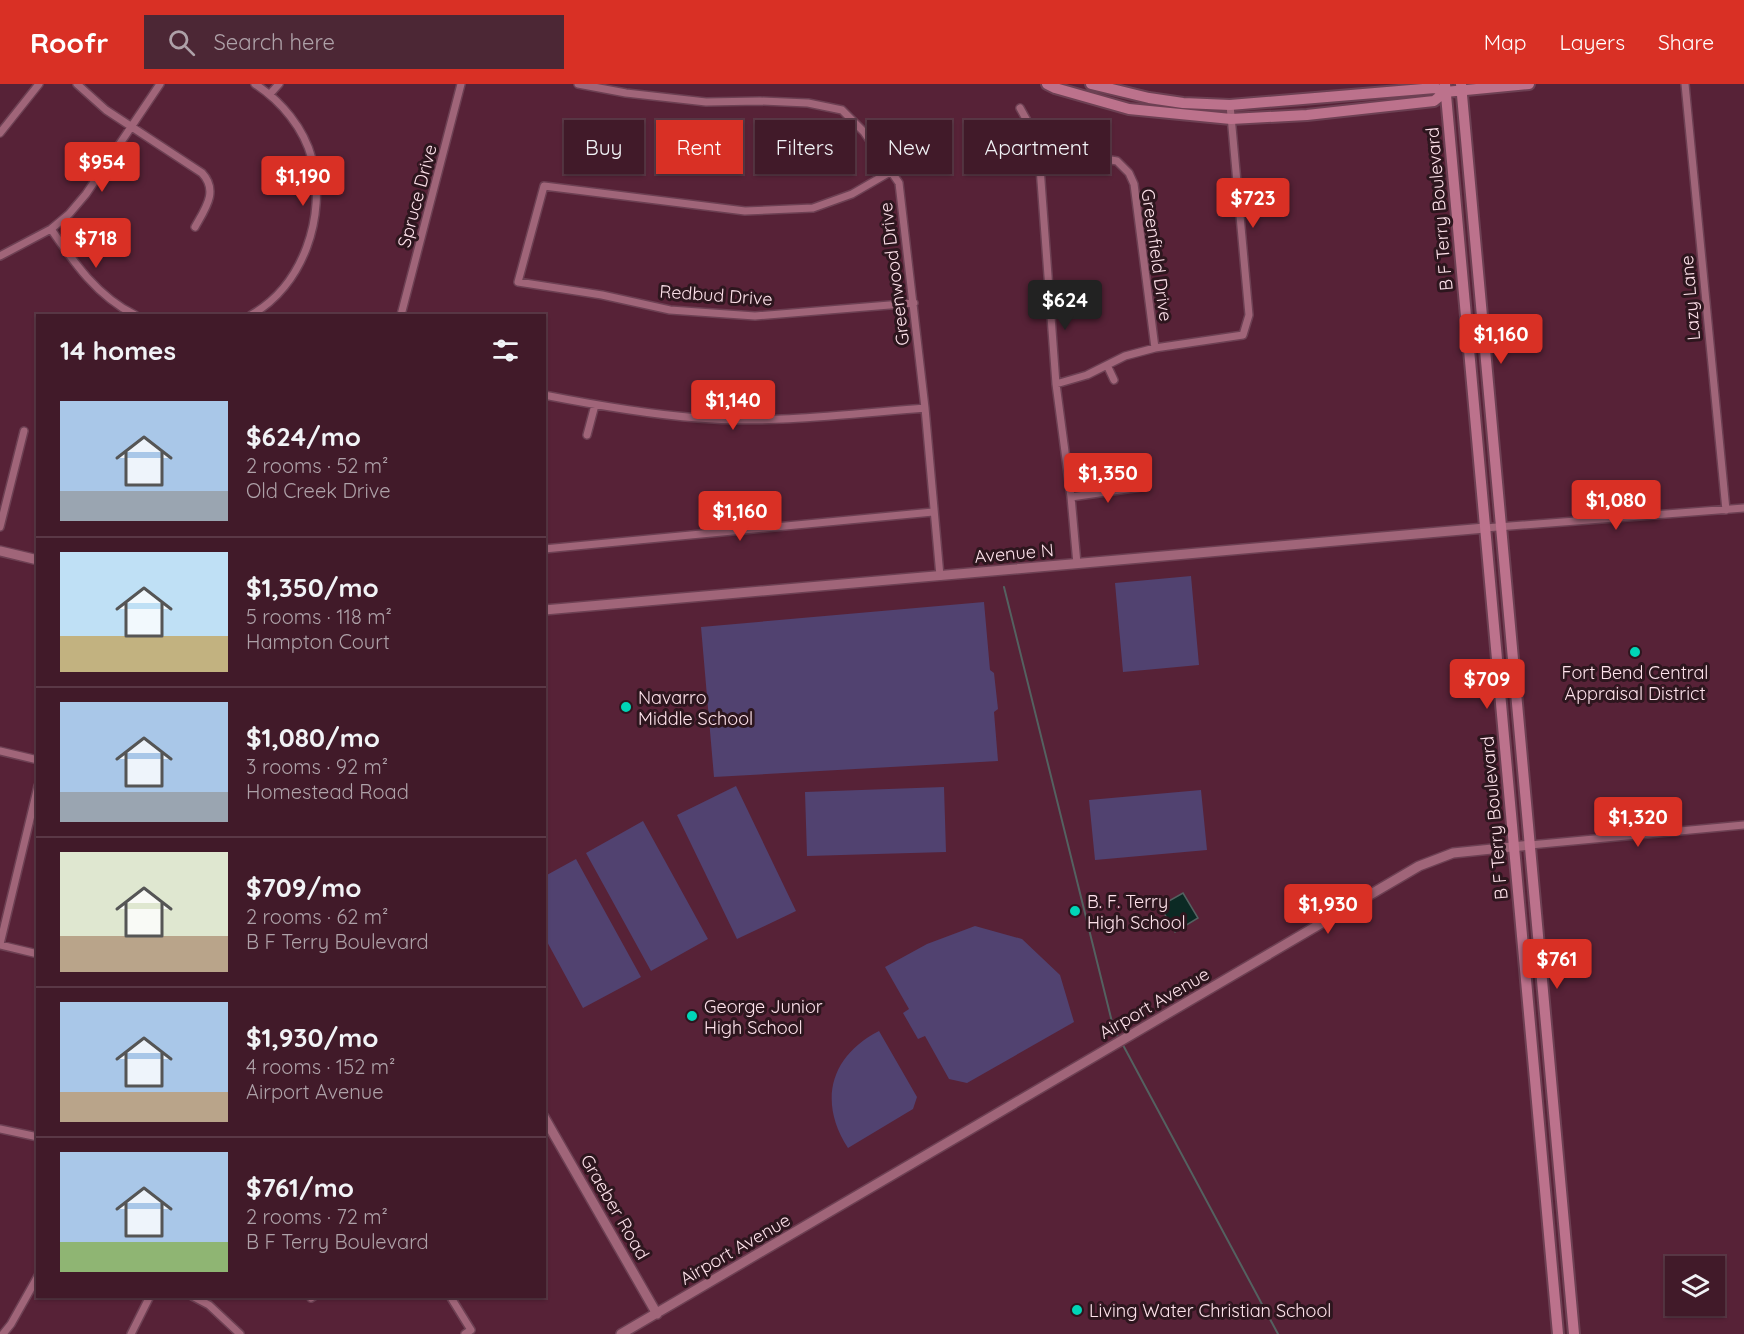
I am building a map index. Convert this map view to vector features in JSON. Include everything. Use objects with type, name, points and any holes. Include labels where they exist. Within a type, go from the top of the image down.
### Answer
[{"type":"main road","points":[[1047,84],[1129,109],[1231,119],[1307,115],[1434,101],[1445,88]]},
{"type":"main road","points":[[1091,84],[1149,98],[1183,103],[1230,105],[1435,88],[1529,84]]},
{"type":"main road","name":"B F Terry Boulevard","points":[[1462,87],[1574,1334]]},
{"type":"main road","name":"B F Terry Boulevard","points":[[1445,88],[1558,1334]]},
{"type":"street","points":[[0,133],[39,84]]},
{"type":"street","points":[[77,84],[106,110],[202,173],[208,180],[210,199],[195,227]]},
{"type":"street","points":[[0,256],[51,229],[69,214],[87,194],[160,84]]},
{"type":"street","points":[[254,314],[280,293],[294,276],[314,220],[316,198],[312,159],[305,140],[295,122],[270,94],[255,84]]},
{"type":"street","points":[[270,94],[279,84]]},
{"type":"street","name":"Spruce Drive","points":[[401,314],[461,84]]},
{"type":"street","name":"Greenwood Drive","points":[[578,84],[626,93],[706,102],[808,103],[842,110],[867,137]]},
{"type":"street","name":"Lazy Lane","points":[[1685,84],[1726,510]]},
{"type":"street","points":[[1056,384],[1087,375],[1125,356],[1155,348],[1243,335],[1249,315],[1230,105]]},
{"type":"street","points":[[1020,108],[1027,120]]},
{"type":"street","name":"Greenfield Drive","points":[[1110,160],[1117,161],[1129,173],[1134,184],[1155,348]]},
{"type":"street","name":"Redbud Drive","points":[[887,174],[852,194],[813,208],[745,211],[544,186],[518,282],[670,310],[755,316],[914,303]]},
{"type":"street","name":"Greenwood Drive","points":[[892,174],[899,183],[914,303],[940,576]]},
{"type":"street","points":[[1040,174],[1056,384],[1071,497],[1077,564]]},
{"type":"street","points":[[51,229],[74,262],[95,286],[119,307],[133,314]]},
{"type":"street","points":[[265,307],[269,314]]},
{"type":"street","points":[[1107,365],[1114,380]]},
{"type":"street","points":[[546,395],[595,405],[698,418],[784,419],[925,408]]},
{"type":"street","points":[[587,435],[595,405]]},
{"type":"street","points":[[0,527],[24,431]]},
{"type":"street","points":[[1071,497],[1141,487]]},
{"type":"street","points":[[1485,528],[1744,508]]},
{"type":"street","points":[[546,549],[933,512]]},
{"type":"street","name":"Avenue N","points":[[546,610],[1485,528]]},
{"type":"street","points":[[0,551],[36,560]]},
{"type":"street","points":[[0,751],[36,760]]},
{"type":"street","points":[[36,794],[0,945],[36,954]]},
{"type":"street","name":"Airport Avenue","points":[[621,1334],[1419,866],[1453,854],[1744,825]]},
{"type":"street","name":"Graeber Road","points":[[546,1120],[657,1314]]},
{"type":"street","points":[[0,1129],[36,1137]]},
{"type":"street","points":[[3,1334],[36,1279]]},
{"type":"street","points":[[131,1334],[149,1298]]},
{"type":"street","points":[[196,1298],[208,1305],[240,1334]]},
{"type":"street","points":[[451,1298],[468,1332]]},
{"type":"shaded area","points":[[1191,576],[1199,665],[1123,672],[1115,583]]},
{"type":"shaded area","points":[[984,602],[990,670],[994,673],[998,709],[994,712],[998,761],[714,777],[701,627]]},
{"type":"shaded area","points":[[736,786],[796,911],[737,939],[677,815]]},
{"type":"shaded area","points":[[944,787],[946,852],[807,856],[805,792]]},
{"type":"shaded area","points":[[1201,790],[1207,850],[1095,860],[1089,800]]},
{"type":"shaded area","points":[[643,821],[708,939],[651,971],[586,853]]},
{"type":"shaded area","points":[[576,859],[641,977],[583,1008],[546,940],[546,875]]},
{"type":"shaded area","points":[[1183,893],[1198,918],[1175,932],[1160,906]]},
{"type":"shaded area","points":[[975,926],[1022,939],[1060,975],[1074,1022],[967,1083],[949,1079],[925,1036],[918,1039],[903,1013],[909,1009],[885,967],[927,944]]},
{"type":"shaded area","points":[[879,1031],[917,1097],[913,1109],[848,1148],[833,1114],[834,1082],[849,1053],[862,1041]]},
{"type":"waterway","points":[[1004,587],[1113,1026],[1118,1037]]},
{"type":"waterway","points":[[1123,1045],[1278,1334]]},
{"type":"place","name":"Fort Bend Central Appraisal District","points":[[1635,652]]},
{"type":"place","name":"Navarro Middle School","points":[[626,707]]},
{"type":"place","name":"B. F. Terry High School","points":[[1075,911]]},
{"type":"place","name":"George Junior High School","points":[[692,1016]]},
{"type":"place","name":"Living Water Christian School","points":[[1077,1310]]}]
